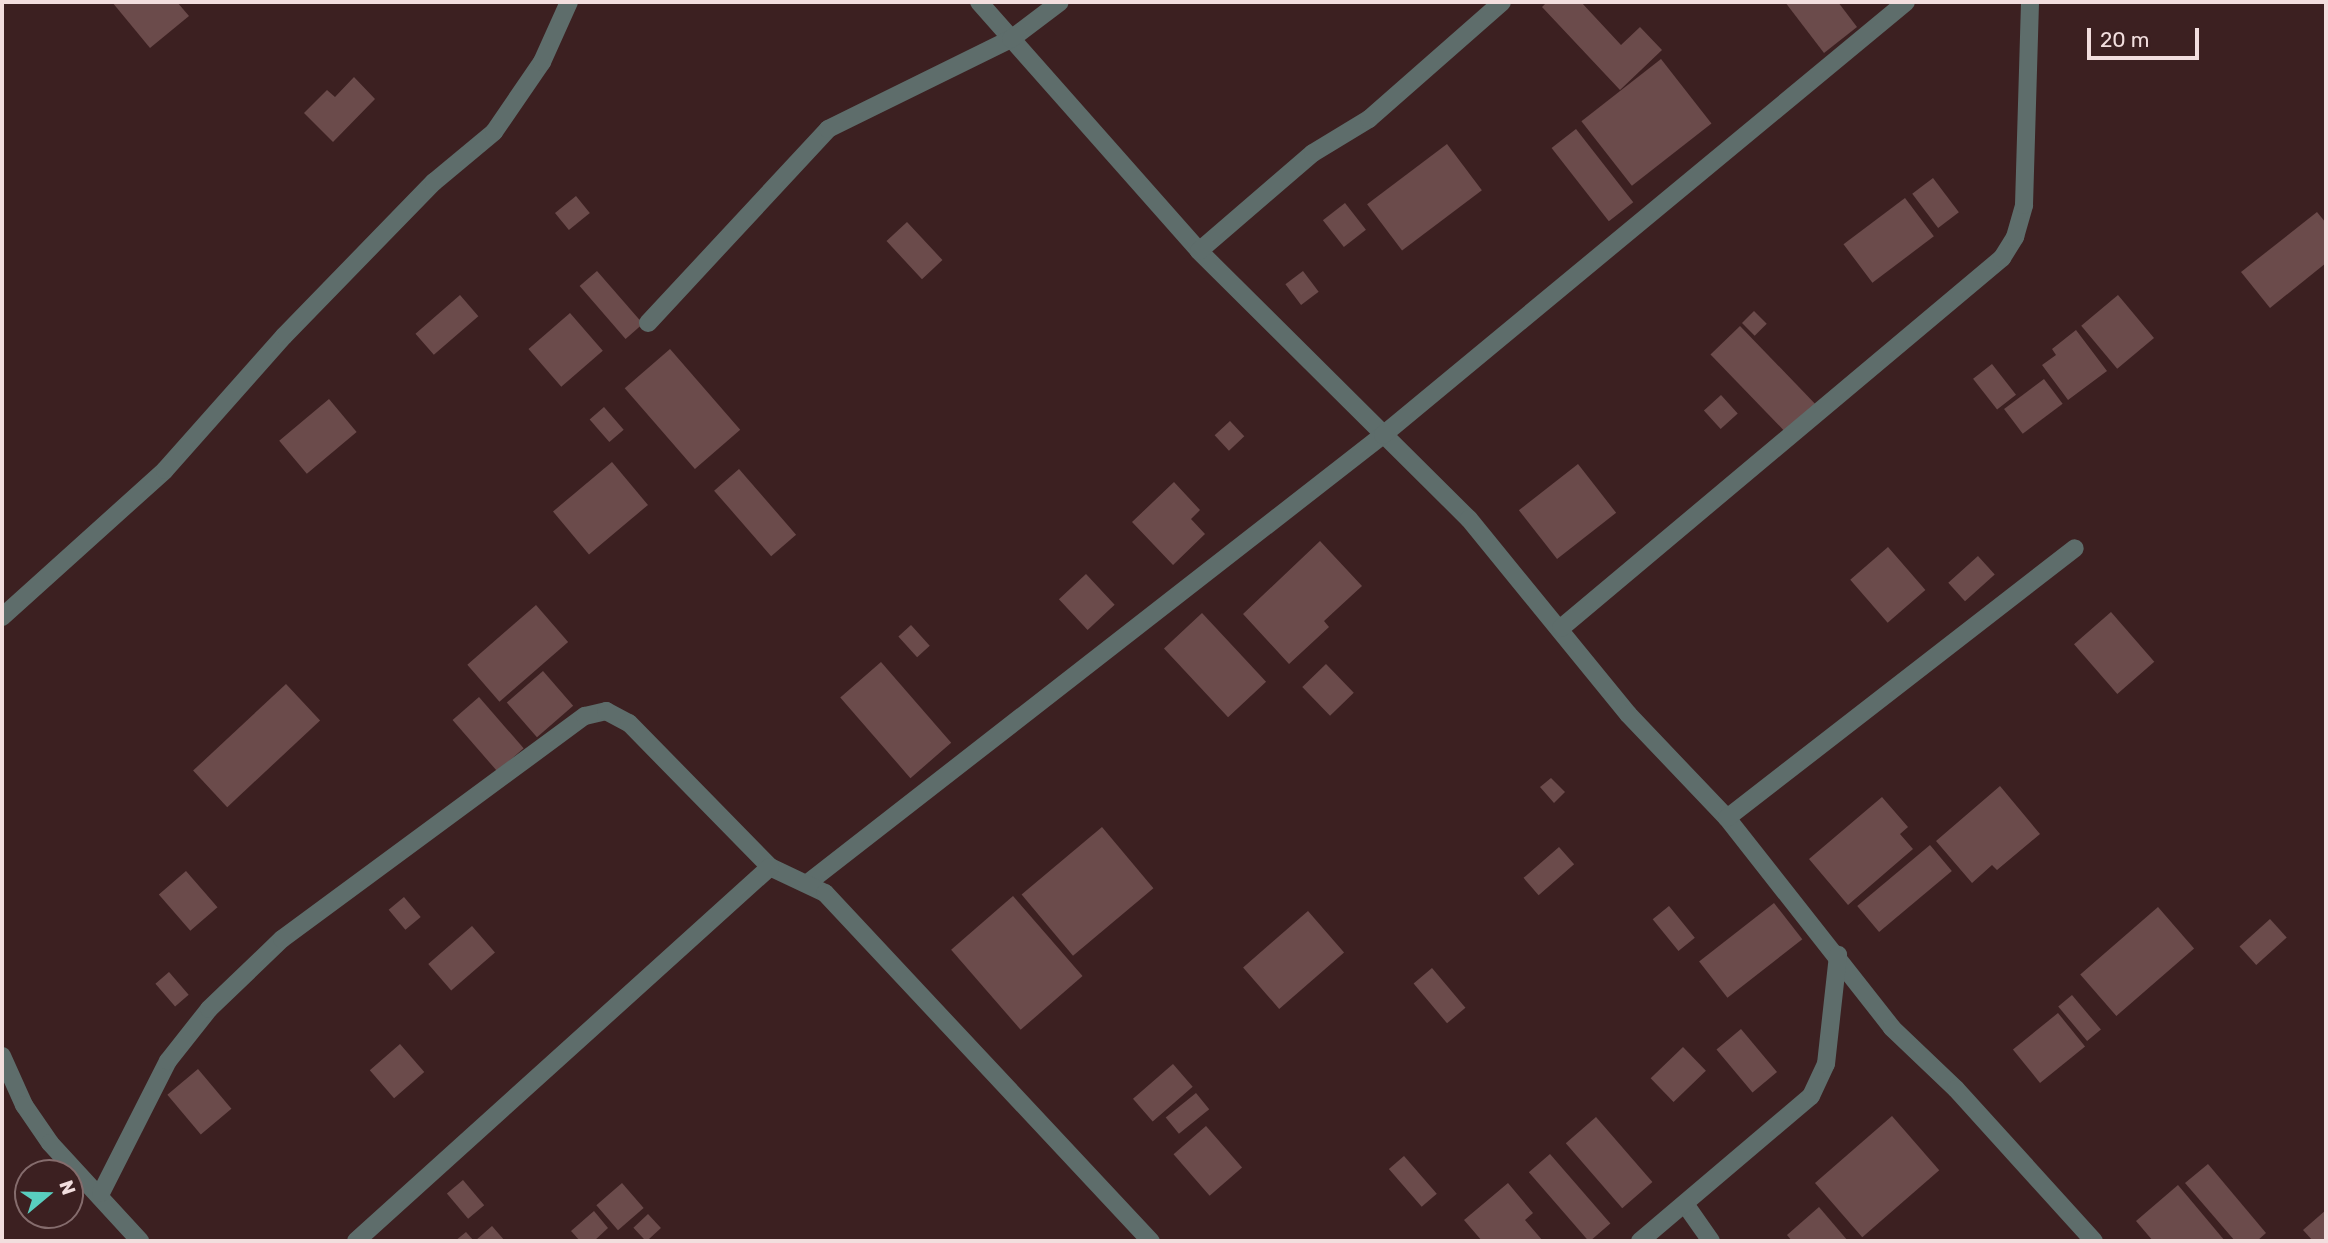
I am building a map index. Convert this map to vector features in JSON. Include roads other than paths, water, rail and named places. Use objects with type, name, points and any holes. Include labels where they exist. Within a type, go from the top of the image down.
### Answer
[{"type":"street","points":[[2,617],[164,470],[293,326],[434,182],[494,132],[542,62],[569,2]]},
{"type":"street","points":[[979,2],[1199,251],[1469,519],[1628,713],[1727,818],[1838,955],[1892,1028],[1956,1089],[2094,1241]]},
{"type":"street","points":[[648,323],[828,129],[1011,39],[1060,2]]},
{"type":"street","points":[[1199,251],[1313,153],[1369,119],[1502,2]]},
{"type":"street","points":[[809,882],[1383,435],[1906,2]]},
{"type":"street","points":[[1561,628],[2002,258],[2015,237],[2024,205],[2030,2]]},
{"type":"street","points":[[1727,818],[2075,548]]},
{"type":"street","points":[[101,1193],[168,1061],[209,1009],[282,939],[585,716],[606,711],[629,723],[770,867],[809,882],[978,1052],[1151,1241]]},
{"type":"street","points":[[356,1241],[770,867]]},
{"type":"street","points":[[1640,1241],[1811,1096],[1821,1080],[1838,955]]},
{"type":"street","points":[[2,1056],[24,1105],[50,1143],[101,1193],[140,1241]]},
{"type":"street","points":[[1685,1203],[1711,1241]]}]
